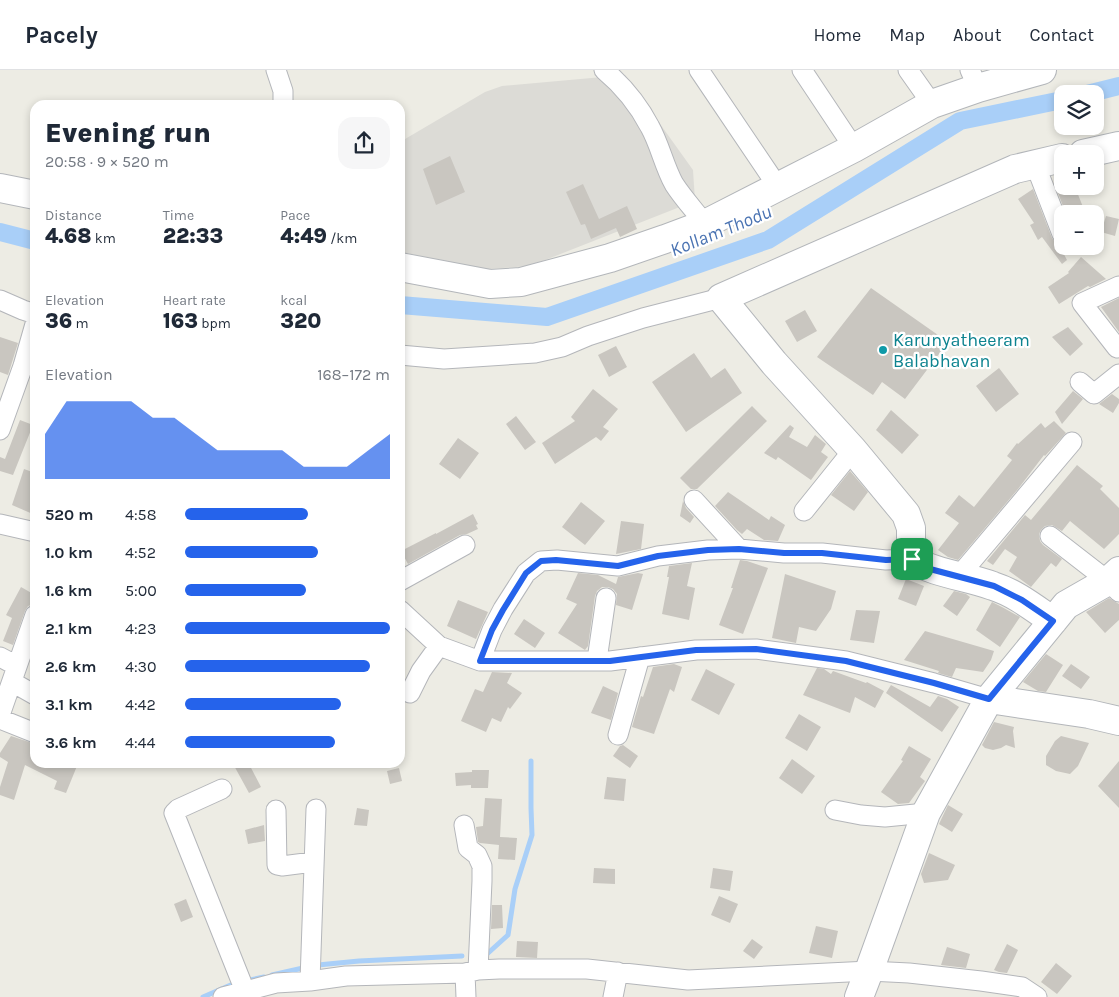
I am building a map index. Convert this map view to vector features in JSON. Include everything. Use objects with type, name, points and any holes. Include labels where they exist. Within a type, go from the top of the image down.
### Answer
[{"type":"street","points":[[276,70],[283,91],[283,100]]},
{"type":"street","points":[[604,70],[627,94],[642,114],[650,127],[675,184],[705,224]]},
{"type":"street","points":[[699,70],[778,187]]},
{"type":"street","points":[[802,70],[854,148]]},
{"type":"street","points":[[908,70],[932,104]]},
{"type":"street","points":[[405,268],[490,284],[521,282],[610,258],[705,224],[854,148],[974,79],[1042,70]]},
{"type":"street","points":[[1104,149],[1119,146]]},
{"type":"street","points":[[405,355],[444,359],[535,353],[562,347],[588,336],[643,318],[721,298],[1015,169],[1054,160]]},
{"type":"street","points":[[1036,164],[1054,212]]},
{"type":"street","points":[[0,188],[30,193]]},
{"type":"street","points":[[1118,348],[1082,303],[1119,286]]},
{"type":"street","points":[[721,298],[774,363],[854,450],[906,514],[911,528],[912,559]]},
{"type":"street","points":[[0,300],[30,312]]},
{"type":"street","points":[[0,430],[30,342]]},
{"type":"street","points":[[1080,382],[1094,394],[1119,374]]},
{"type":"street","points":[[958,577],[1072,442]]},
{"type":"street","points":[[804,511],[854,450]]},
{"type":"street","points":[[694,500],[739,549]]},
{"type":"street","points":[[0,524],[30,531]]},
{"type":"street","points":[[859,997],[926,813],[989,699],[1066,605],[1115,581],[1050,536]]},
{"type":"street","points":[[405,578],[465,545]]},
{"type":"street","points":[[480,661],[492,630],[503,610],[526,573],[541,561],[556,560],[618,566],[658,556],[708,550],[739,549],[784,553],[822,553],[886,560],[912,559],[930,569],[987,584],[1006,592],[1022,600],[1053,621]]},
{"type":"street","points":[[597,660],[606,598]]},
{"type":"street","points":[[405,615],[439,646],[480,661],[610,661],[696,650],[756,649],[846,661],[989,699],[1089,714],[1119,721]]},
{"type":"street","points":[[0,715],[15,674],[30,645]]},
{"type":"street","points":[[410,693],[421,672],[439,646]]},
{"type":"street","points":[[0,657],[30,690]]},
{"type":"street","points":[[618,735],[640,657]]},
{"type":"street","points":[[0,719],[30,731]]},
{"type":"street","points":[[222,789],[178,809],[174,813],[245,991]]},
{"type":"street","points":[[310,981],[316,809]]},
{"type":"street","points":[[276,810],[277,864],[282,866],[313,862]]},
{"type":"street","points":[[835,810],[885,817],[926,813]]},
{"type":"street","points":[[464,825],[468,848],[477,855],[482,866],[482,881],[466,997]]},
{"type":"street","points":[[223,997],[276,983],[346,976],[587,969],[688,980],[870,971],[909,973],[1022,987],[1037,997]]},
{"type":"street","points":[[614,997],[618,972]]},
{"type":"shaded area","points":[[625,75],[693,170],[695,201],[530,266],[487,269],[405,253],[405,139],[485,92],[502,86]]},
{"type":"building","points":[[450,156],[465,192],[436,205],[423,169]]},
{"type":"building","points":[[583,184],[599,219],[627,206],[637,229],[620,237],[616,228],[591,239],[585,224],[581,225],[566,192]]},
{"type":"building","points":[[1033,189],[1054,241],[1054,253],[1042,237],[1038,240],[1030,225],[1034,223],[1018,199]]},
{"type":"building","points":[[1059,195],[1078,195],[1082,205],[1063,205]]},
{"type":"building","points":[[1106,216],[1119,219],[1115,236],[1104,233]]},
{"type":"building","points":[[1055,255],[1064,255],[1067,260],[1062,264]]},
{"type":"building","points":[[1081,257],[1106,279],[1090,287],[1088,286],[1059,304],[1048,287],[1069,273]]},
{"type":"building","name":"Karunyatheeram Balabhavan","points":[[871,288],[948,342],[905,399],[882,382],[873,395],[817,357]]},
{"type":"building","points":[[1119,298],[1119,332],[1101,307]]},
{"type":"building","points":[[805,310],[817,331],[797,342],[785,321]]},
{"type":"building","points":[[1068,327],[1083,344],[1070,356],[1052,337]]},
{"type":"building","points":[[0,337],[18,343],[8,375],[0,372]]},
{"type":"building","points":[[616,346],[627,367],[609,377],[598,355]]},
{"type":"building","points":[[694,353],[711,378],[725,368],[742,393],[686,432],[652,382]]},
{"type":"building","points":[[999,368],[1019,394],[996,412],[976,386]]},
{"type":"building","points":[[593,389],[618,409],[603,427],[609,431],[601,441],[596,437],[555,464],[542,443],[575,421],[571,417]]},
{"type":"building","points":[[1073,391],[1083,399],[1062,424],[1055,412]]},
{"type":"building","points":[[1112,394],[1119,399],[1119,403],[1113,413],[1099,404]]},
{"type":"building","points":[[752,406],[767,421],[697,489],[691,489],[680,478]]},
{"type":"building","points":[[891,410],[919,435],[902,454],[876,430]]},
{"type":"building","points":[[516,416],[536,442],[525,450],[506,424]]},
{"type":"building","points":[[20,420],[30,424],[30,432],[13,475],[0,471],[0,457],[5,459]]},
{"type":"building","points":[[1054,421],[1066,433],[1044,455],[958,560],[948,557],[938,550],[959,523],[945,513],[959,495],[974,507],[1012,460],[1007,456],[1017,443],[1041,423],[1045,428]]},
{"type":"building","points":[[790,425],[794,428],[789,437],[807,447],[815,435],[826,444],[821,452],[828,457],[811,480],[778,457],[776,460],[764,453]]},
{"type":"building","points":[[458,438],[479,453],[460,479],[439,464]]},
{"type":"building","points":[[1077,465],[1103,486],[1100,489],[1119,508],[1119,534],[1104,549],[1070,521],[1062,531],[1052,525],[1045,526],[1039,534],[1040,541],[1062,559],[1056,567],[1051,563],[1031,587],[1009,571],[1017,557],[1005,549],[993,565],[987,561],[1025,515],[1031,520]]},
{"type":"building","points":[[24,469],[30,471],[30,513],[12,505]]},
{"type":"building","points":[[850,471],[868,492],[854,511],[831,495]]},
{"type":"building","points":[[728,492],[769,520],[771,516],[785,525],[778,541],[764,540],[747,529],[742,534],[737,530],[715,506]]},
{"type":"building","points":[[683,501],[694,517],[690,523],[680,516]]},
{"type":"building","points":[[581,502],[605,521],[585,545],[562,527]]},
{"type":"building","points":[[473,514],[478,524],[476,525],[478,529],[460,535],[408,564],[405,558],[405,549]]},
{"type":"building","points":[[621,521],[644,524],[641,549],[616,554]]},
{"type":"building","points":[[740,560],[768,568],[743,634],[719,625],[733,588],[731,588]]},
{"type":"building","points":[[692,563],[687,586],[695,588],[689,620],[662,614],[669,577],[667,577],[669,566]]},
{"type":"building","points":[[578,573],[598,575],[616,584],[618,577],[638,573],[643,574],[632,610],[616,605],[617,594],[613,589],[602,587],[597,591],[588,646],[585,650],[558,633],[577,604],[566,599]]},
{"type":"building","points":[[785,574],[836,591],[831,609],[816,631],[799,627],[796,643],[772,638]]},
{"type":"building","points":[[906,579],[924,586],[916,606],[898,599]]},
{"type":"building","points":[[21,587],[30,592],[30,605],[25,611],[13,645],[3,641],[12,618],[6,615]]},
{"type":"building","points":[[954,591],[970,597],[957,616],[943,606]]},
{"type":"building","points":[[1109,598],[1119,604],[1119,620],[1105,633],[1086,612]]},
{"type":"building","points":[[458,600],[488,612],[476,639],[447,626]]},
{"type":"building","points":[[992,602],[1020,617],[1000,647],[976,630]]},
{"type":"building","points":[[856,610],[880,611],[874,643],[850,640]]},
{"type":"building","points":[[524,619],[545,633],[535,648],[514,634]]},
{"type":"building","points":[[925,631],[994,651],[991,660],[983,672],[956,668],[952,677],[904,660]]},
{"type":"building","points":[[1046,654],[1063,665],[1046,692],[1038,691],[1023,682]]},
{"type":"building","points":[[674,664],[682,667],[674,692],[670,689],[654,734],[632,727],[641,696],[643,697],[653,667]]},
{"type":"building","points":[[1071,664],[1090,677],[1081,689],[1062,676]]},
{"type":"building","points":[[817,668],[824,669],[831,674],[833,671],[867,682],[884,691],[875,708],[855,697],[850,713],[803,695]]},
{"type":"building","points":[[706,669],[735,684],[719,715],[691,700]]},
{"type":"building","points":[[492,672],[512,673],[507,683],[522,693],[510,709],[508,707],[501,722],[492,718],[486,732],[461,721],[475,689],[483,692]]},
{"type":"building","points":[[891,685],[930,707],[938,696],[947,699],[959,707],[942,732],[886,693]]},
{"type":"building","points":[[603,686],[618,693],[611,720],[591,713]]},
{"type":"building","points":[[799,714],[821,727],[807,751],[785,738]]},
{"type":"building","points":[[994,722],[1014,727],[1015,748],[1006,745],[993,750],[982,745]]},
{"type":"building","points":[[11,736],[30,742],[30,768],[25,765],[14,800],[0,795],[0,787],[8,762],[0,757],[0,753]]},
{"type":"building","points":[[1061,736],[1089,743],[1078,766],[1070,774],[1056,771],[1046,765],[1046,756],[1055,741]]},
{"type":"building","points":[[623,745],[638,756],[630,768],[613,756],[620,746]]},
{"type":"building","points":[[909,746],[931,759],[920,777],[925,781],[909,803],[898,804],[881,792],[903,761],[901,760]]},
{"type":"building","points":[[792,759],[815,776],[802,794],[779,778]]},
{"type":"building","points":[[1119,761],[1119,808],[1098,786]]},
{"type":"building","points":[[31,768],[76,768],[66,793],[54,789],[57,781]]},
{"type":"building","points":[[235,768],[251,768],[261,787],[249,793]]},
{"type":"building","points":[[399,768],[402,781],[390,784],[387,771]]},
{"type":"building","points":[[472,770],[489,770],[488,788],[471,788],[471,785],[456,786],[455,773],[472,772]]},
{"type":"building","points":[[607,777],[626,779],[624,801],[604,799]]},
{"type":"building","points":[[485,798],[502,799],[500,837],[517,838],[515,860],[498,859],[499,845],[478,842],[476,827],[483,826]]},
{"type":"building","points":[[948,805],[963,814],[952,832],[939,824]]},
{"type":"building","points":[[357,808],[369,810],[367,826],[354,825]]},
{"type":"building","points":[[264,825],[265,841],[248,844],[245,830]]},
{"type":"building","points":[[929,853],[955,865],[948,880],[924,883],[921,874]]},
{"type":"building","points":[[594,868],[615,869],[615,884],[593,883]]},
{"type":"building","points":[[713,868],[733,871],[730,891],[710,888]]},
{"type":"building","points":[[719,896],[738,904],[730,923],[711,915]]},
{"type":"building","points":[[186,899],[193,917],[181,922],[174,904]]},
{"type":"building","points":[[492,905],[502,905],[503,928],[491,929]]},
{"type":"building","points":[[816,926],[838,931],[832,958],[809,953]]},
{"type":"building","points":[[752,939],[763,947],[754,959],[743,951]]},
{"type":"building","points":[[517,941],[538,942],[537,958],[516,957]]},
{"type":"building","points":[[1007,944],[1018,950],[1007,973],[999,972],[994,970]]},
{"type":"building","points":[[947,947],[970,954],[966,968],[941,965]]},
{"type":"building","points":[[1056,963],[1072,976],[1057,994],[1041,982]]},
{"type":"waterway","name":"Kollam Thodu","points":[[1104,90],[1119,86]]},
{"type":"waterway","name":"Kollam Thodu","points":[[405,305],[547,317],[768,240],[960,121],[1054,102]]},
{"type":"waterway","name":"Kollam Thodu","points":[[0,232],[30,240]]},
{"type":"waterway","points":[[487,954],[508,935],[515,889],[532,835],[531,761]]},
{"type":"waterway","points":[[318,965],[462,956]]},
{"type":"waterway","points":[[272,975],[303,968]]},
{"type":"waterway","points":[[245,981],[264,977]]},
{"type":"waterway","points":[[203,997],[233,984]]},
{"type":"place","name":"Karunyatheeram Balabhavan","points":[[883,350]]},
{"type":"route","points":[[739,549],[784,553],[822,553],[886,560],[912,559],[930,569],[994,586],[1022,600],[1053,621],[989,699],[846,661],[756,649],[696,650],[610,661],[480,661],[492,630],[503,610],[526,573],[541,561],[556,560],[618,566],[658,556],[708,550],[739,549]]}]
